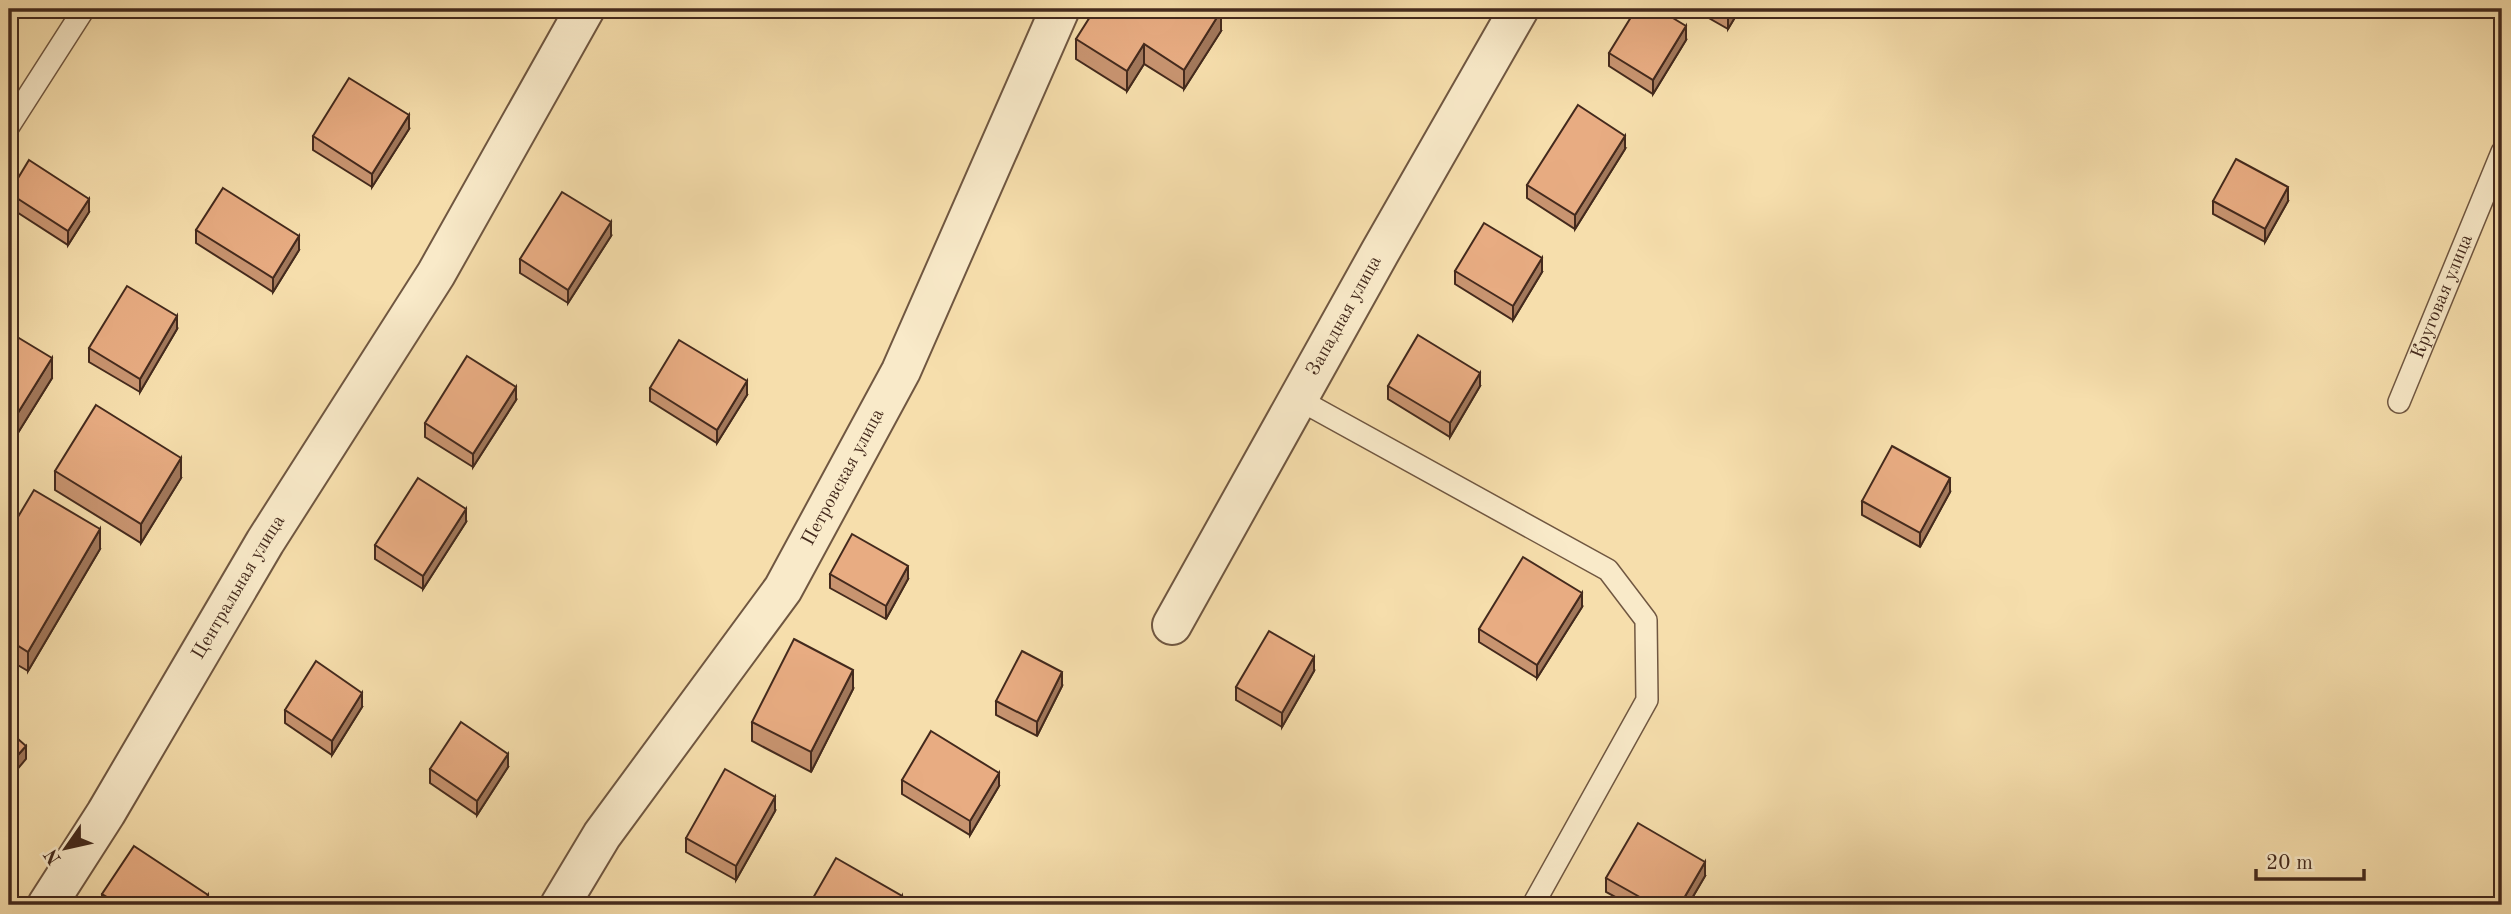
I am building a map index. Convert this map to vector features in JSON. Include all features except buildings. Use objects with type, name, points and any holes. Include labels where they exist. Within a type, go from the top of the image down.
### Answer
[{"type":"street","name":"Центральная улица","points":[[47,905],[106,813],[265,542],[436,274],[584,9]]},
{"type":"street","name":"Петровская улица","points":[[560,905],[602,835],[783,589],[901,371],[1060,9]]},
{"type":"street","name":"Западная улица","points":[[1172,625],[1519,9]]},
{"type":"lane","points":[[9,126],[84,9]]},
{"type":"lane","name":"Круговая улица","points":[[2399,402],[2502,152]]},
{"type":"lane","points":[[1298,399],[1608,570],[1646,620],[1647,700],[1534,905]]}]
